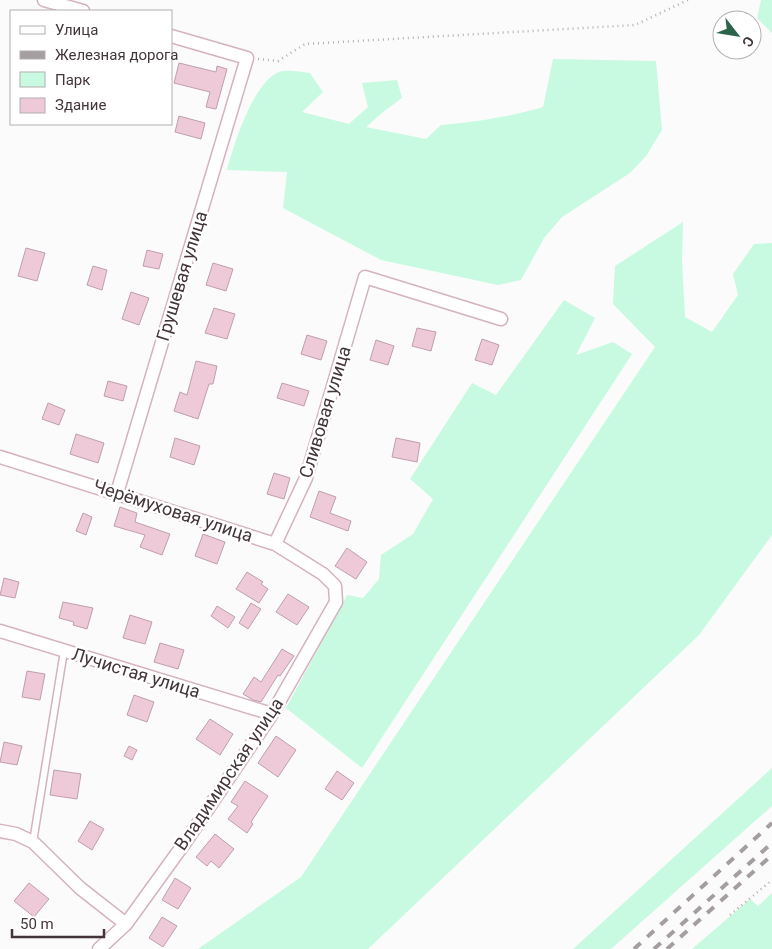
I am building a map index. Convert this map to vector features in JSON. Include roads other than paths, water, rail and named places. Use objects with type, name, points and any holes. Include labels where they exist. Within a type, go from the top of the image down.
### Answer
[{"type":"street","points":[[44,0],[80,10]]},
{"type":"street","name":"Грушевая улица","points":[[117,494],[247,58],[172,36]]},
{"type":"street","name":"Сливовая улица","points":[[275,544],[306,478],[365,277],[501,319]]},
{"type":"street","name":"Черёмуховая улица","points":[[0,456],[275,544],[323,574],[336,586]]},
{"type":"street","name":"Владимирская улица","points":[[106,947],[126,924],[186,841],[272,714],[336,602],[336,586]]},
{"type":"street","name":"Лучистая улица","points":[[0,631],[272,714]]},
{"type":"street","points":[[0,831],[16,834],[33,842],[80,888],[126,924]]},
{"type":"lane","points":[[33,842],[64,651]]},
{"type":"railway","points":[[634,949],[772,823]]},
{"type":"railway","points":[[654,949],[772,843]]},
{"type":"railway","points":[[667,949],[772,855]]}]
